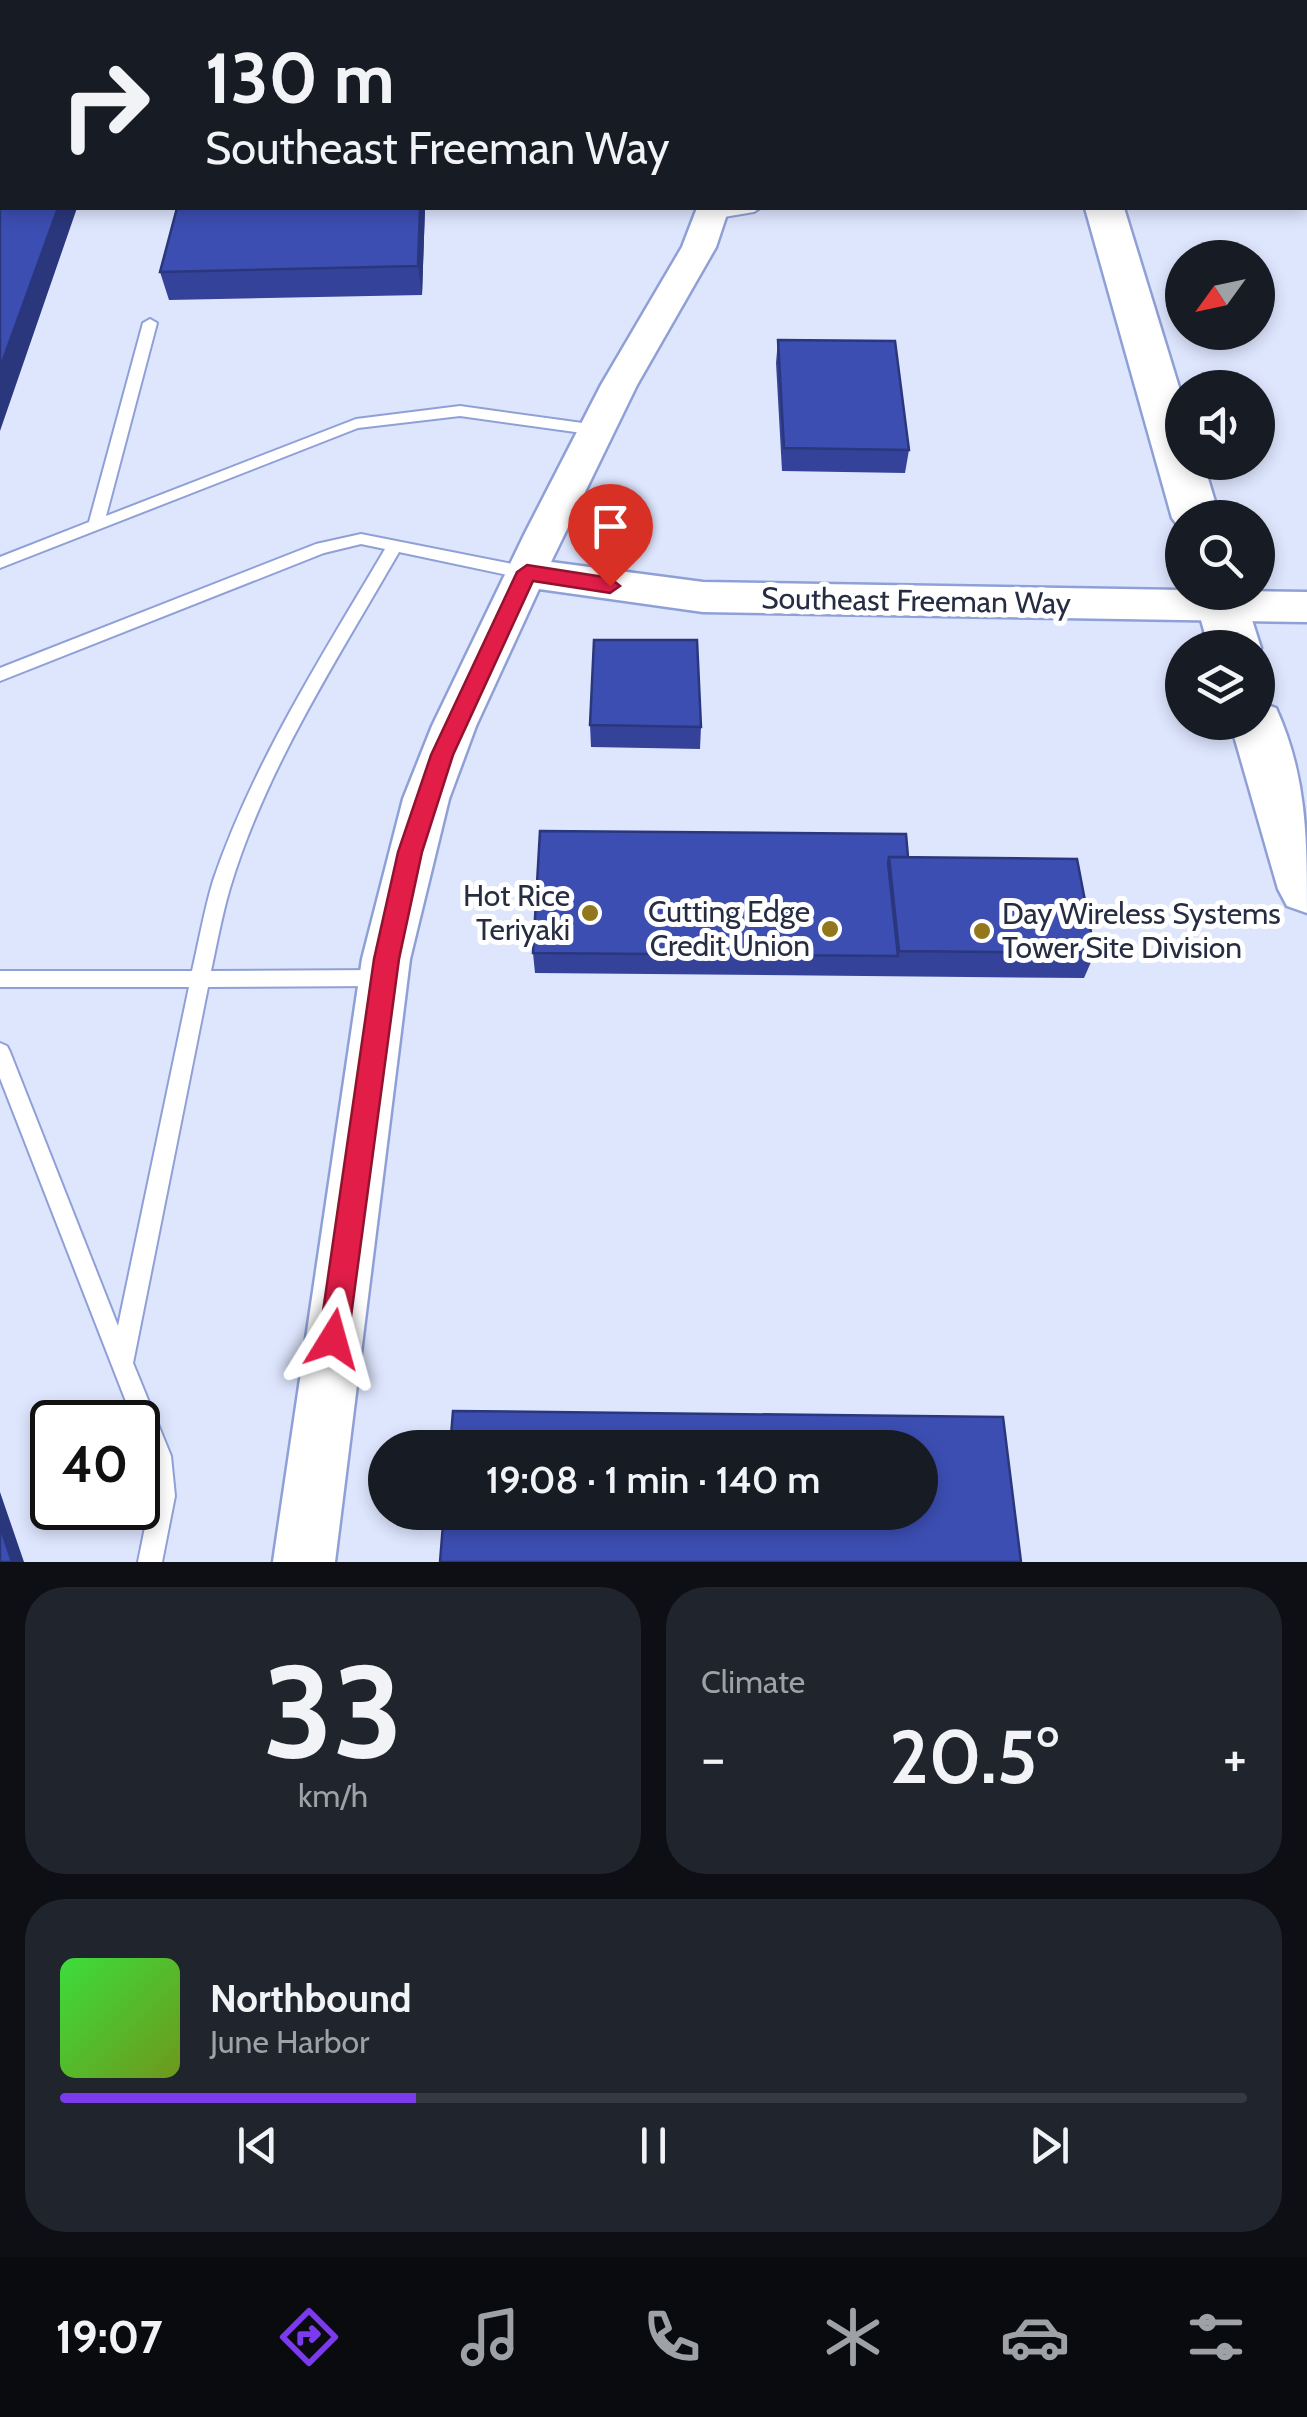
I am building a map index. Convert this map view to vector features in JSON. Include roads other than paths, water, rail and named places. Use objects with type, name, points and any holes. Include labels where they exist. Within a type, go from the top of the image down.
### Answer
[{"type":"highway","points":[[1105,210],[1191,500]]},
{"type":"highway","points":[[1262,740],[1307,889]]},
{"type":"street","points":[[304,1562],[383,978],[426,798],[454,726],[596,430],[699,248],[712,212]]},
{"type":"street","name":"Southeast Freeman Way","points":[[527,572],[703,598],[1225,615],[1307,608]]},
{"type":"lane","points":[[96,525],[150,323]]},
{"type":"lane","points":[[0,563],[356,424],[460,412],[596,430]]},
{"type":"lane","points":[[0,675],[321,548],[361,539],[527,572]]},
{"type":"lane","points":[[122,1364],[224,874],[298,707],[395,546]]},
{"type":"lane","points":[[0,979],[383,978]]},
{"type":"lane","points":[[0,1052],[159,1456],[163,1496],[150,1562]]},
{"type":"place","name":"Hot Rice Teriyaki","points":[[590,913]]},
{"type":"place","name":"Cutting Edge Credit Union","points":[[830,929]]},
{"type":"place","name":"Day Wireless Systems Tower Site Division","points":[[982,931]]}]
